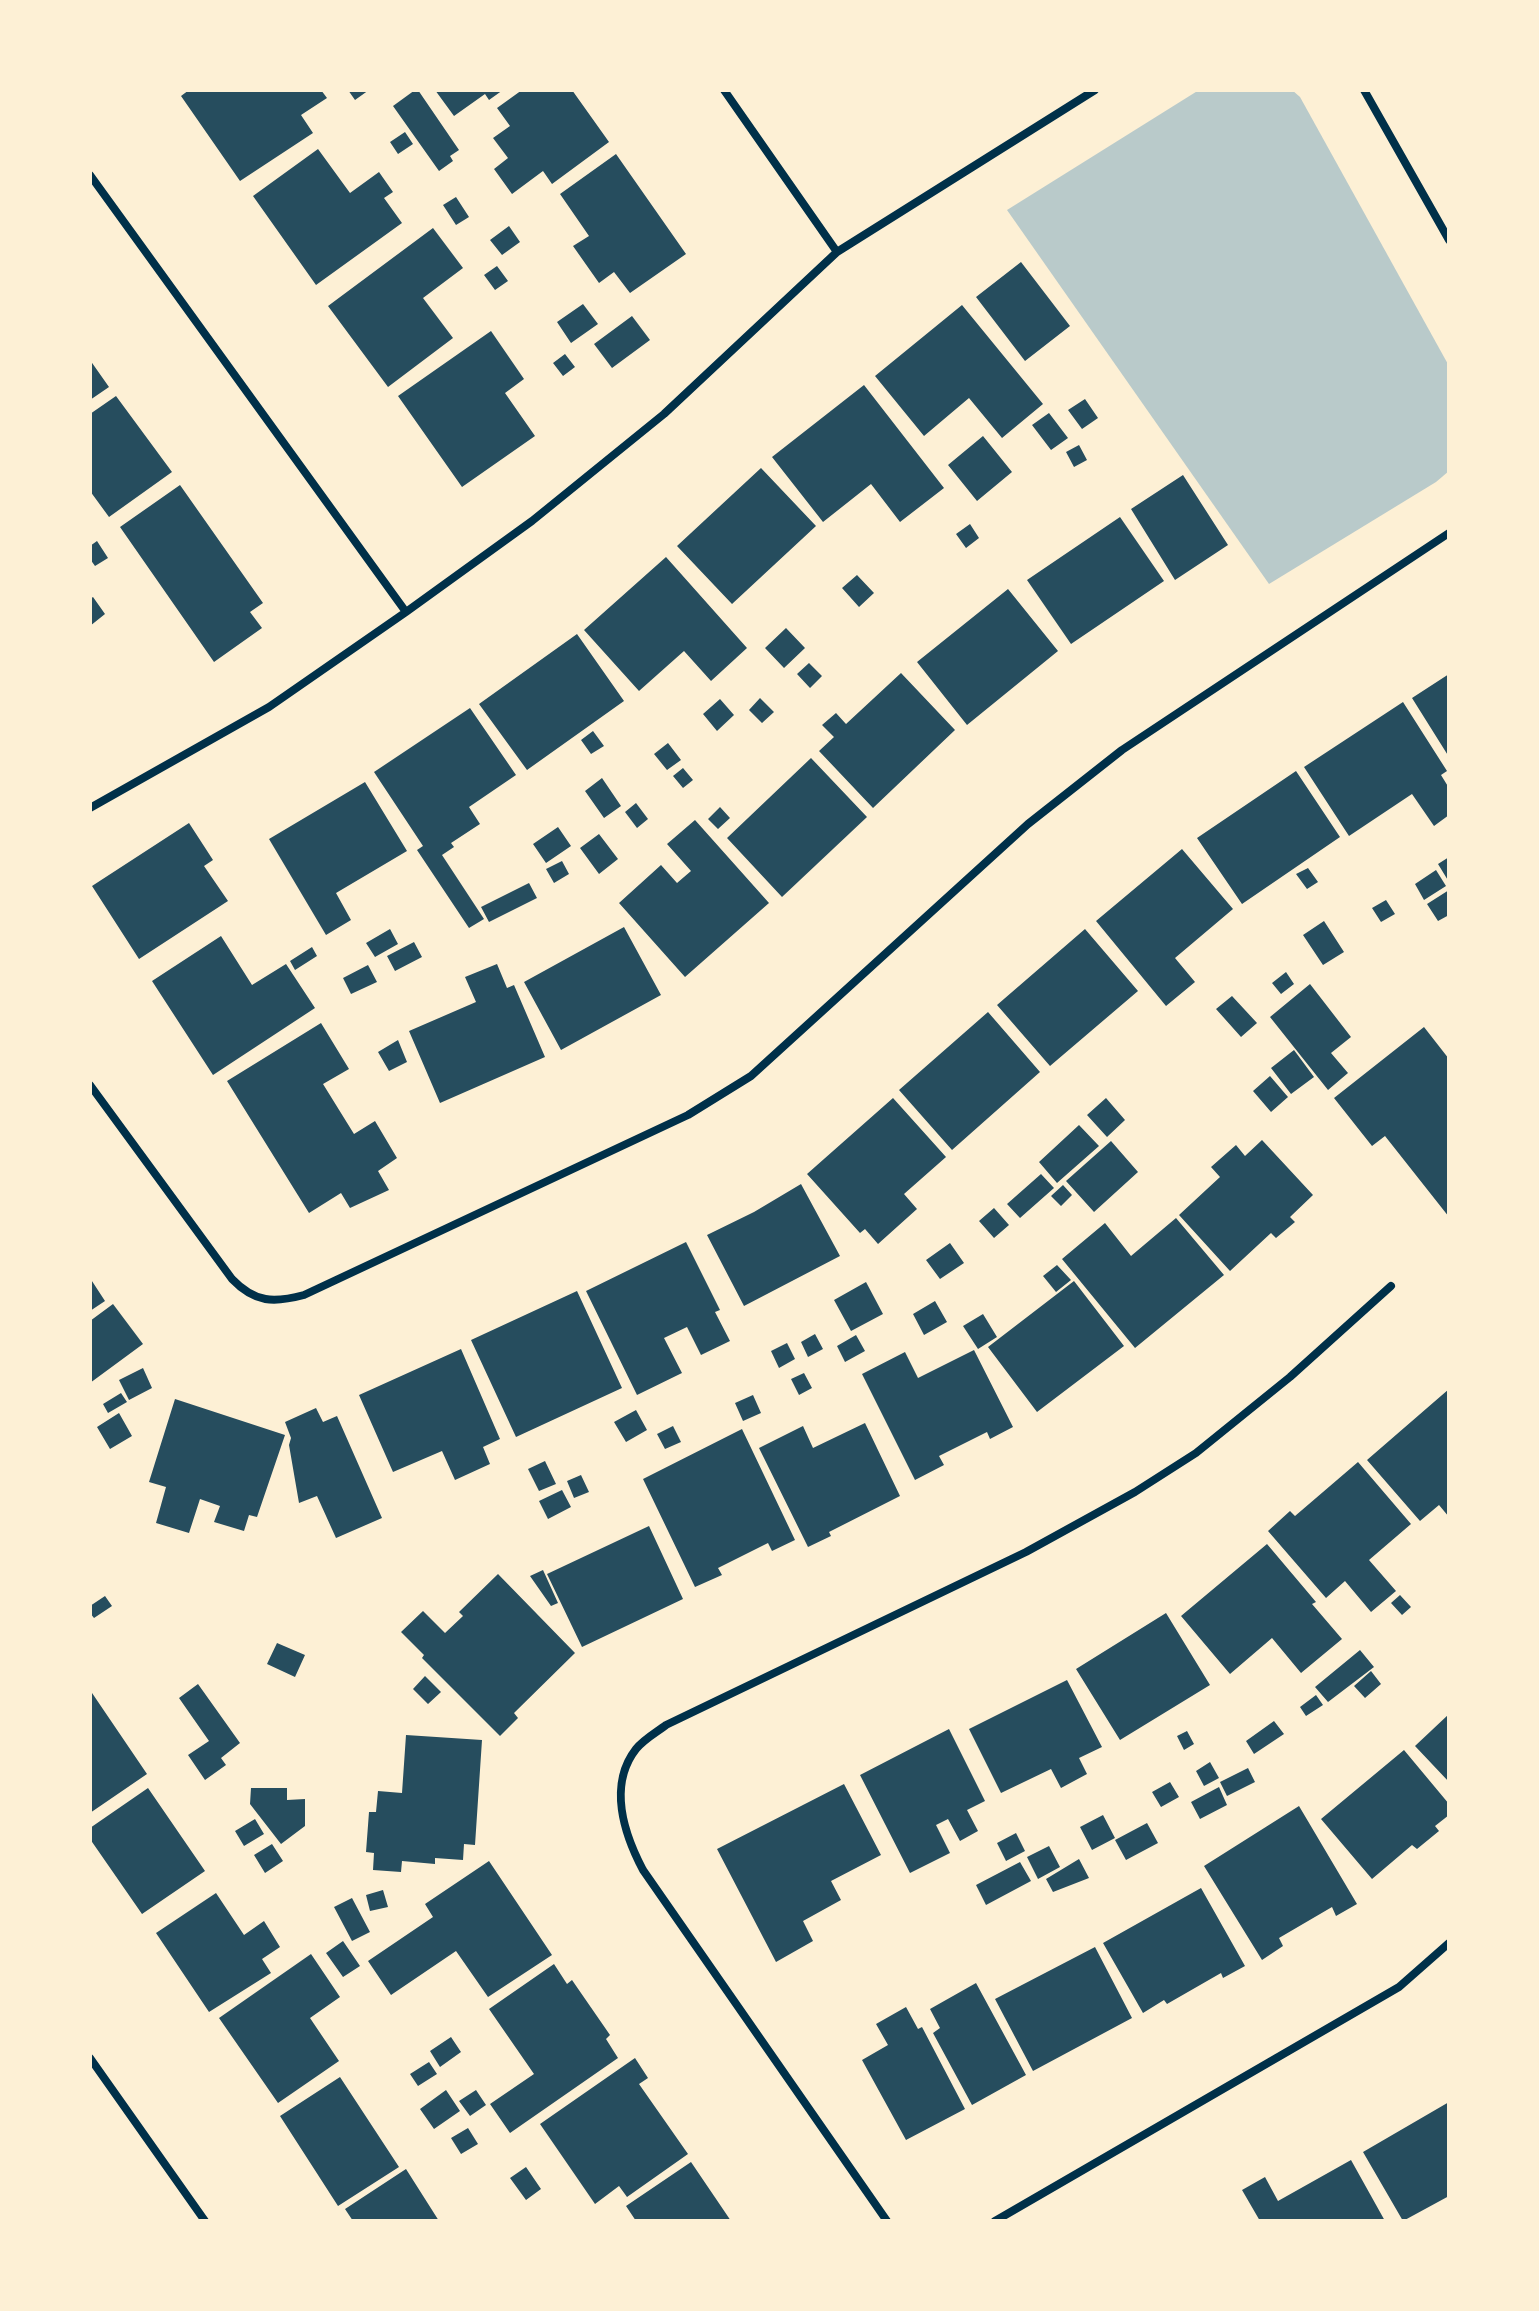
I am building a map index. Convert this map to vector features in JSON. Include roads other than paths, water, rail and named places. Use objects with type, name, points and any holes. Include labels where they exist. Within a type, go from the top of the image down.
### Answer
[{"type":"street","points":[[724,90],[837,252]]},
{"type":"street","points":[[90,808],[269,707],[406,612],[532,521],[664,414],[837,252],[1095,90]]},
{"type":"street","points":[[1364,90],[1449,240]]},
{"type":"street","points":[[90,175],[406,612]]},
{"type":"street","points":[[90,1085],[232,1279],[247,1294],[266,1300],[286,1300],[304,1295],[688,1115],[751,1076],[1028,824],[1074,786],[1122,750],[1449,533]]},
{"type":"street","points":[[887,2221],[643,1870],[627,1840],[621,1807],[624,1774],[636,1749],[666,1725],[1026,1552],[1135,1492],[1196,1453],[1290,1377],[1391,1286]]},
{"type":"street","points":[[995,2221],[1399,1987],[1449,1943]]},
{"type":"street","points":[[90,2058],[205,2221]]}]
